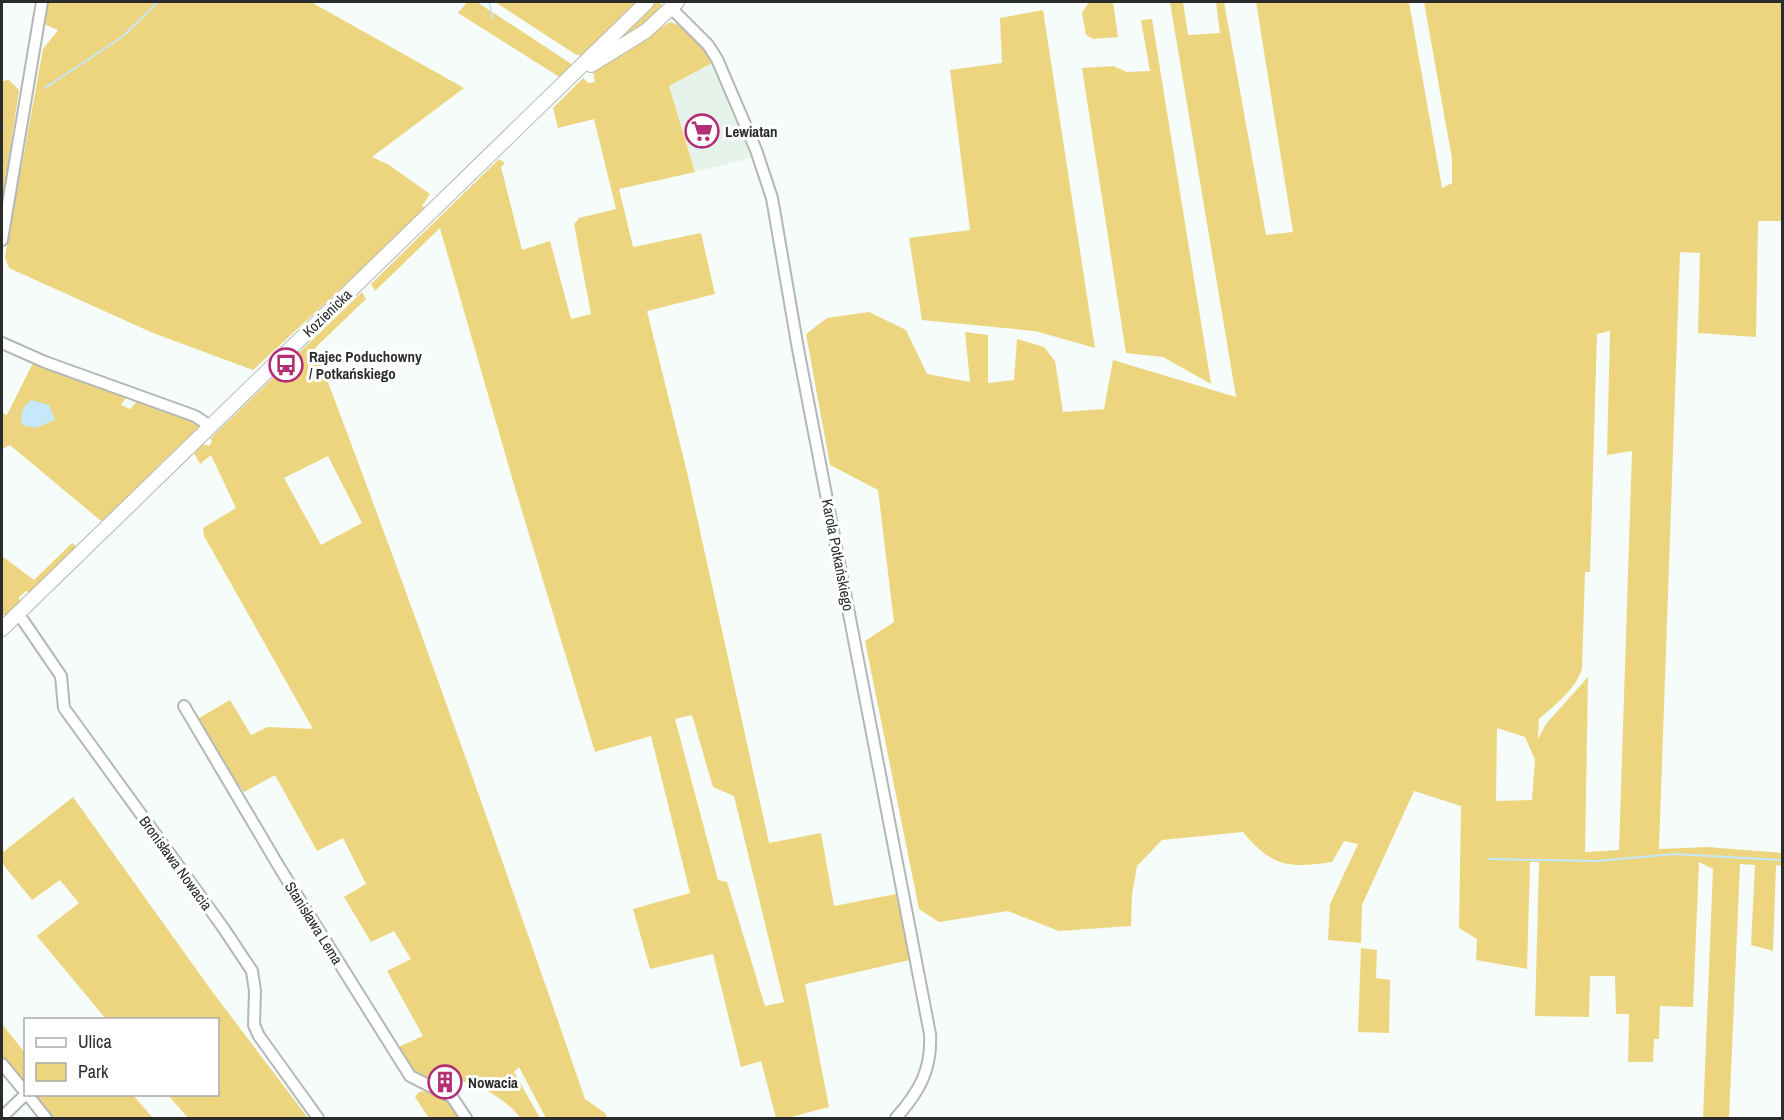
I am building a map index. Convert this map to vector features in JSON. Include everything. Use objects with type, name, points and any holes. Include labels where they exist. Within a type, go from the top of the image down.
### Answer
[{"type":"main road","name":"Kozienicka","points":[[2,629],[647,2]]},
{"type":"main road","name":"Kozienicka","points":[[576,73],[646,32],[674,3]]},
{"type":"street","points":[[2,240],[42,2]]},
{"type":"street","name":"Karola Potkańskiego","points":[[674,3],[687,23],[708,45],[721,66],[756,150],[772,198],[798,349],[930,1034],[926,1076],[919,1091],[896,1119]]},
{"type":"street","points":[[2,343],[45,362],[195,416],[210,426]]},
{"type":"street","name":"Bronisława Nowacia","points":[[18,613],[61,676],[64,708],[252,971],[255,981],[254,1024],[259,1036],[318,1119]]},
{"type":"street","name":"Stanisława Lema","points":[[184,706],[281,870],[410,1076],[452,1097],[466,1119]]},
{"type":"street","points":[[2,1064],[24,1092]]},
{"type":"street","points":[[2,1117],[24,1096]]},
{"type":"street","points":[[28,1096],[46,1119]]},
{"type":"shaded area","points":[[712,63],[751,158],[695,172],[669,86]]},
{"type":"green space","points":[[48,2],[311,2],[464,88],[372,157],[389,165],[430,194],[422,206],[427,209],[253,370],[153,333],[9,268],[5,257],[43,49],[58,30],[44,24]]},
{"type":"green space","points":[[467,2],[477,2],[573,65],[561,78],[458,13]]},
{"type":"green space","points":[[495,2],[642,2],[585,57],[575,54]]},
{"type":"green space","points":[[653,2],[659,2],[664,8],[619,44],[616,42],[634,21],[639,21],[653,7]]},
{"type":"green space","points":[[1089,2],[1113,2],[1118,37],[1093,39],[1086,35],[1082,13]]},
{"type":"green space","points":[[1170,2],[1183,2],[1188,35],[1220,33],[1216,2],[1224,2],[1266,235],[1293,232],[1256,2],[1409,2],[1442,188],[1452,183],[1452,159],[1424,2],[1782,2],[1782,221],[1758,221],[1756,337],[1698,333],[1700,253],[1680,252],[1659,849],[1708,847],[1782,853],[1782,866],[1776,865],[1773,951],[1751,945],[1755,865],[1740,864],[1729,1118],[1703,1118],[1713,869],[1699,862],[1693,1007],[1660,1006],[1659,1039],[1654,1039],[1653,1062],[1628,1062],[1629,1014],[1616,1014],[1615,976],[1590,976],[1589,1017],[1535,1016],[1539,862],[1530,862],[1527,969],[1476,960],[1477,939],[1459,928],[1461,806],[1414,791],[1362,905],[1361,943],[1328,940],[1330,904],[1358,844],[1344,841],[1332,862],[1293,865],[1273,859],[1243,832],[1162,840],[1137,866],[1132,895],[1131,926],[1059,931],[1008,911],[939,922],[919,909],[865,641],[894,622],[878,490],[830,465],[806,334],[827,318],[869,312],[906,330],[927,374],[970,382],[965,332],[988,335],[988,383],[1014,380],[1017,339],[1044,347],[1055,361],[1063,412],[1104,409],[1113,360],[1236,397]],"holes":[[[1610,331],[1607,455],[1632,451],[1619,850],[1585,852],[1588,677],[1546,724],[1538,739],[1539,719],[1570,690],[1582,669],[1585,572],[1590,572],[1597,334]],[[1497,728],[1525,737],[1535,760],[1532,800],[1496,801]]]},
{"type":"green space","points":[[1043,10],[1095,348],[1035,331],[922,320],[909,238],[970,230],[950,70],[1002,63],[1000,18]]},
{"type":"green space","points":[[1152,19],[1211,384],[1163,357],[1126,353],[1082,68],[1113,66],[1127,72],[1150,71],[1141,20]]},
{"type":"green space","points":[[670,22],[677,24],[695,38],[712,63],[669,86],[695,172],[619,189],[633,247],[701,233],[715,294],[647,311],[687,472],[769,843],[821,833],[834,906],[896,894],[910,960],[805,984],[829,1107],[787,1118],[776,1118],[761,1061],[741,1067],[713,954],[650,969],[633,909],[690,893],[651,736],[595,752],[515,488],[440,228],[375,291],[371,284],[499,159],[505,163],[501,167],[522,250],[550,241],[571,319],[591,314],[574,224],[579,218],[616,209],[594,119],[558,128],[553,108],[583,78],[588,83],[595,82],[593,70]],"holes":[[[692,715],[713,787],[734,796],[784,1002],[765,1006],[727,882],[718,880],[675,719]]]},
{"type":"green space","points":[[9,80],[19,90],[2,204],[2,81]]},
{"type":"green space","points":[[362,292],[366,299],[315,348],[453,722],[585,1099],[605,1113],[607,1118],[546,1118],[519,1067],[514,1072],[540,1118],[520,1118],[501,1099],[483,1089],[457,1080],[429,1078],[420,1075],[412,1068],[394,1049],[423,1036],[387,971],[411,959],[394,931],[371,942],[344,897],[366,884],[343,838],[317,851],[275,775],[244,792],[194,721],[230,700],[251,735],[268,727],[313,729],[204,536],[203,528],[236,508],[211,455],[200,464],[194,453],[203,444],[209,446],[212,442],[210,439]],"holes":[[[328,456],[362,523],[321,545],[284,478]]]},
{"type":"green space","points":[[34,361],[127,396],[121,405],[130,409],[138,400],[199,423],[201,429],[164,460],[117,509],[101,521],[10,445],[2,449],[2,413],[7,415]]},
{"type":"green space","points":[[72,543],[78,548],[31,594],[26,591],[19,597],[21,603],[7,617],[2,614],[2,556],[34,580]]},
{"type":"green space","points":[[73,797],[211,990],[308,1118],[188,1118],[169,1096],[219,1096],[219,1018],[105,1018],[37,936],[79,903],[60,880],[32,900],[2,863],[2,853]]},
{"type":"green space","points":[[1361,948],[1377,950],[1376,978],[1390,980],[1389,1033],[1358,1032]]},
{"type":"green space","points":[[2,1024],[24,1052],[24,1086],[2,1059]]},
{"type":"green space","points":[[426,1091],[451,1101],[461,1118],[429,1118],[415,1097],[419,1092]]},
{"type":"green space","points":[[33,1096],[134,1096],[153,1118],[52,1118]]},
{"type":"water","points":[[32,400],[49,405],[55,420],[35,428],[22,425],[22,410]]},
{"type":"waterway","points":[[45,88],[122,37],[158,2]]},
{"type":"waterway","points":[[489,2],[493,18]]},
{"type":"waterway","points":[[1488,859],[1597,861],[1675,854],[1782,860]]},
{"type":"place","name":"Lewiatan","points":[[702,131]]},
{"type":"place","name":"Rajec Poduchowny / Potkańskiego","points":[[286,365]]},
{"type":"place","name":"Nowacia","points":[[445,1082]]}]
